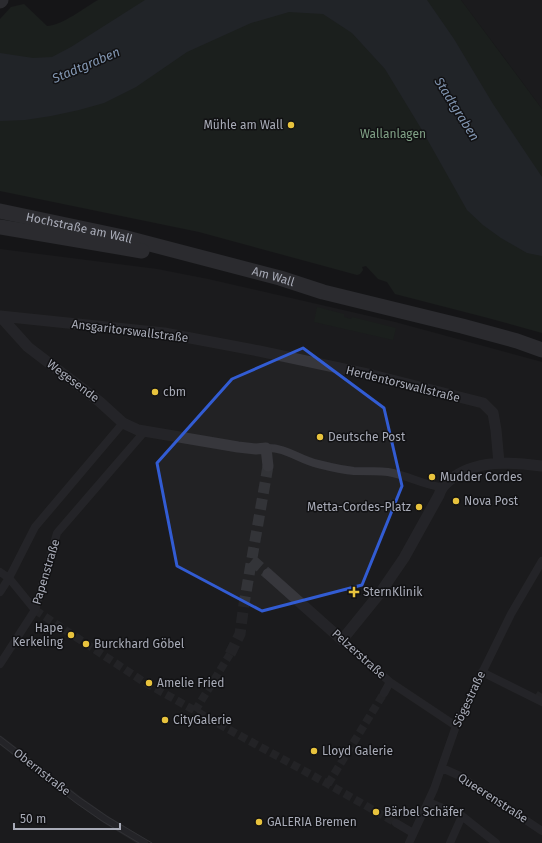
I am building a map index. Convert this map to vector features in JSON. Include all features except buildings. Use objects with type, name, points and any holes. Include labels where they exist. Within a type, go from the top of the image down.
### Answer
[{"type":"main road","name":"Hochstraße am Wall","points":[[0,211],[65,224],[158,246]]},
{"type":"main road","name":"Am Wall","points":[[0,227],[141,251],[158,246],[280,278],[323,292],[514,340],[542,350]]},
{"type":"street","name":"Ansgaritorswallstraße","points":[[0,316],[164,333],[259,351]]},
{"type":"street","name":"Wegesende","points":[[0,316],[28,347],[100,402],[123,423],[138,430],[238,447],[256,449],[266,448]]},
{"type":"street","name":"Herdentorswallstraße","points":[[259,351],[372,375],[483,404],[493,413],[499,463]]},
{"type":"street","name":"Papenstraße","points":[[0,592],[9,578],[35,527],[123,423]]},
{"type":"street","name":"Papenstraße","points":[[0,664],[34,610],[57,533],[150,431]]},
{"type":"street","points":[[268,466],[266,448],[276,447],[304,460],[318,464],[353,471],[388,472],[405,475],[434,486],[441,487]]},
{"type":"street","points":[[342,640],[380,593],[404,558],[439,495],[441,487],[457,474],[477,466],[499,463],[542,466]]},
{"type":"street","name":"Sögestraße","points":[[409,843],[442,768],[456,726],[511,614],[542,561]]},
{"type":"street","points":[[0,572],[9,578],[34,610]]},
{"type":"street","name":"Pelzerstraße","points":[[268,574],[390,682],[456,726]]},
{"type":"street","points":[[482,672],[542,702]]},
{"type":"street","points":[[384,693],[390,682]]},
{"type":"street","name":"Obernstraße","points":[[0,740],[105,820],[144,843]]},
{"type":"street","name":"Queerenstraße","points":[[442,768],[460,776],[542,831]]},
{"type":"street","points":[[428,802],[462,816],[496,843]]},
{"type":"street","points":[[450,843],[462,816]]},
{"type":"street","points":[[396,823],[413,833]]},
{"type":"highlighted area","points":[[303,348],[384,408],[402,486],[362,585],[262,611],[177,566],[157,463],[232,379]]},
{"type":"shaded area","points":[[461,0],[542,0],[542,109],[520,79]]},
{"type":"shaded area","points":[[0,249],[157,269],[208,279],[395,322],[542,362],[542,843],[0,843]]},
{"type":"green space","name":"Wallanlagen","points":[[98,0],[461,0],[542,109],[542,333],[395,294],[387,282],[378,279],[366,266],[362,267],[363,270],[357,275],[199,232],[0,191],[0,19],[11,7],[24,4],[47,26],[53,25],[73,16]]},
{"type":"green space","points":[[317,307],[344,314],[344,317],[351,319],[352,317],[396,328],[393,340],[314,322]]},
{"type":"water","name":"Stadtgraben","points":[[145,0],[427,0],[454,39],[493,104],[542,177],[542,256],[527,253],[501,238],[483,225],[467,210],[422,130],[385,69],[352,33],[323,14],[289,12],[251,23],[187,52],[136,87],[104,103],[51,116],[25,120],[0,121],[0,53],[33,58],[52,57],[71,47]]},
{"type":"tunnel","points":[[230,654],[240,634],[268,466]]},
{"type":"tunnel","points":[[252,560],[268,574]]},
{"type":"tunnel","points":[[35,610],[144,682],[396,823]]},
{"type":"tunnel","points":[[195,711],[230,654]]},
{"type":"tunnel","points":[[537,700],[542,692]]},
{"type":"tunnel","points":[[328,784],[384,693]]},
{"type":"tram line","points":[[0,736],[79,797],[108,817],[152,843]]},
{"type":"tram line","points":[[0,744],[76,803],[102,821],[139,843]]},
{"type":"place","name":"Mühle am Wall","points":[[291,125]]},
{"type":"place","name":"cbm","points":[[155,392]]},
{"type":"place","name":"Deutsche Post","points":[[320,437]]},
{"type":"place","name":"Mudder Cordes","points":[[432,477]]},
{"type":"place","name":"Nova Post","points":[[456,501]]},
{"type":"place","name":"Metta-Cordes-Platz","points":[[419,507]]},
{"type":"place","name":"SternKlinik","points":[[354,592]]},
{"type":"place","name":"Hape Kerkeling","points":[[71,635]]},
{"type":"place","name":"Burckhard Göbel","points":[[86,644]]},
{"type":"place","name":"Amelie Fried","points":[[149,683]]},
{"type":"place","name":"CityGalerie","points":[[165,720]]},
{"type":"place","name":"Lloyd Galerie","points":[[314,751]]},
{"type":"place","name":"Bärbel Schäfer","points":[[376,812]]},
{"type":"place","name":"GALERIA Bremen","points":[[259,822]]}]
